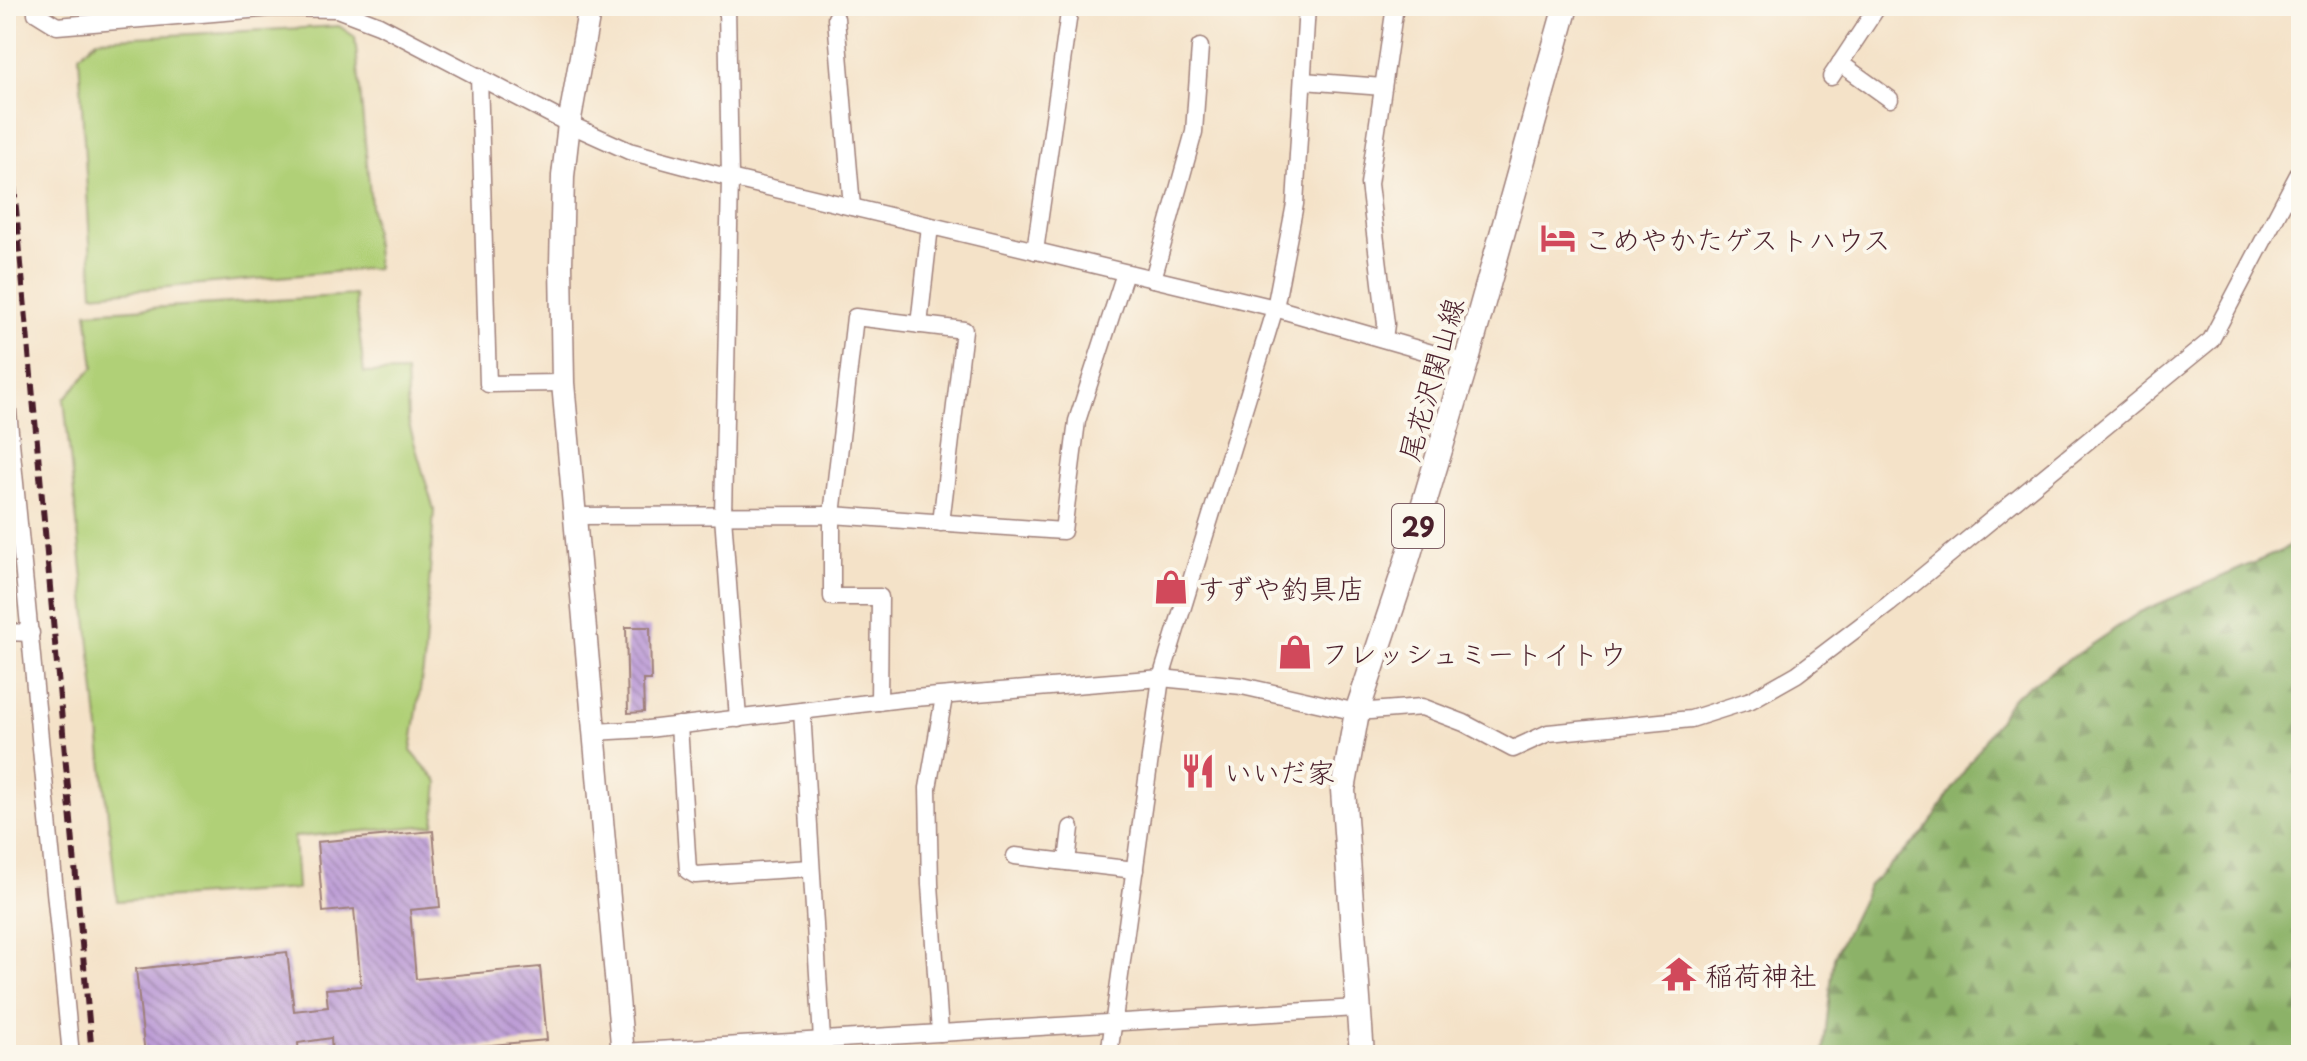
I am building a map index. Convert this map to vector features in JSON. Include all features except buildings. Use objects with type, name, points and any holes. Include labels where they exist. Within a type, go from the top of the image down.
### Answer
[{"type":"main road","name":"尾花沢関山線","points":[[1362,1055],[1343,790],[1357,712],[1402,577],[1466,363],[1566,6]]},
{"type":"street","points":[[36,6],[36,13],[57,26],[273,8],[337,9],[379,25],[569,124],[629,151],[1275,308],[1466,363]]},
{"type":"street","points":[[590,6],[563,176],[563,383],[623,1054],[1357,1008]]},
{"type":"street","points":[[727,6],[730,178],[723,516],[738,719]]},
{"type":"street","points":[[1035,251],[1070,6]]},
{"type":"street","points":[[1109,1055],[1161,678],[1275,308],[1295,204],[1307,6]]},
{"type":"street","points":[[1384,339],[1386,324],[1369,184],[1395,6]]},
{"type":"street","points":[[1878,6],[1836,70],[1890,99]]},
{"type":"street","points":[[2292,6],[2301,11]]},
{"type":"street","points":[[836,18],[852,207]]},
{"type":"street","points":[[1153,279],[1194,132],[1200,47]]},
{"type":"street","points":[[479,76],[488,384],[563,383]]},
{"type":"street","points":[[1303,81],[1383,87]]},
{"type":"street","points":[[594,732],[879,702],[1161,678],[1242,686],[1357,712],[1422,707],[1464,723],[1513,749],[1548,733],[1691,719],[1751,700],[1797,674],[1889,604],[2211,340],[2301,169]]},
{"type":"street","points":[[919,325],[930,226]]},
{"type":"street","points":[[574,516],[832,515],[1063,531],[1077,421],[1125,273]]},
{"type":"street","points":[[879,702],[880,597],[832,597],[832,515],[855,317],[964,330],[941,523]]},
{"type":"street","points":[[6,391],[71,1055]]},
{"type":"street","points":[[6,632],[31,633]]},
{"type":"street","points":[[940,1033],[930,884],[928,788],[944,697]]},
{"type":"street","points":[[802,711],[822,1040]]},
{"type":"street","points":[[679,725],[688,871],[695,875],[811,868]]},
{"type":"street","points":[[1067,862],[1071,828]]},
{"type":"street","points":[[1015,856],[1135,870]]},
{"type":"green space","points":[[339,26],[355,37],[377,268],[93,294],[79,55],[98,39]]},
{"type":"green space","points":[[355,295],[364,373],[406,372],[408,421],[434,510],[424,663],[411,751],[438,782],[434,825],[294,837],[297,889],[117,901],[64,399],[94,367],[87,312]]},
{"type":"green space","points":[[2301,537],[2301,1055],[1823,1055],[1834,957],[1869,885],[1922,835],[2014,696],[2140,612],[2281,551]]},
{"type":"railway","points":[[6,97],[92,1055]]},
{"type":"place","name":"こめやかたゲストハウス","points":[[1558,238]]},
{"type":"place","name":"すずや釣具店","points":[[1171,587]]},
{"type":"place","name":"フレッシュミートイトウ","points":[[1295,652]]},
{"type":"place","name":"いいだ家","points":[[1198,771]]},
{"type":"place","name":"稲荷神社","points":[[1679,974]]}]
